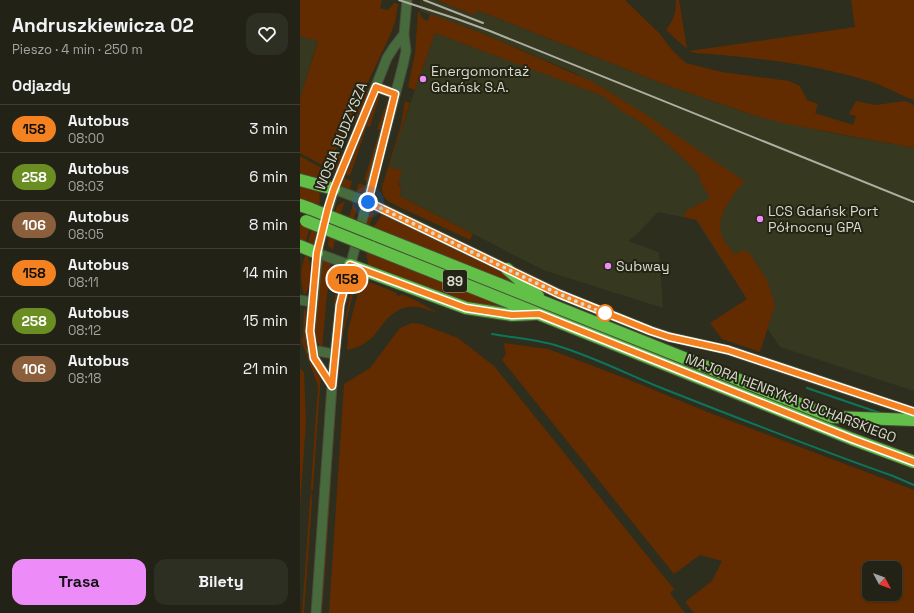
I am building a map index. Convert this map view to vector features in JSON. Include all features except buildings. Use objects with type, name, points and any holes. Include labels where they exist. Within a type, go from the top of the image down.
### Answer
[{"type":"highway","points":[[300,180],[334,189]]},
{"type":"highway","name":"MAJORA HENRYKA SUCHARSKIEGO","points":[[305,207],[832,417],[914,420]]},
{"type":"highway","name":"MAJORA HENRYKA SUCHARSKIEGO","points":[[303,220],[852,439],[914,462]]},
{"type":"highway","points":[[300,246],[317,253]]},
{"type":"highway","points":[[350,265],[466,308],[512,315],[539,314]]},
{"type":"highway","points":[[507,269],[545,302]]},
{"type":"street","name":"WOSIA BUDZYSZA","points":[[316,613],[334,354],[340,305],[403,65],[406,51],[404,34],[407,0]]},
{"type":"street","name":"WOSIA BUDZYSZA","points":[[332,386],[314,358],[312,350],[310,331],[317,253],[334,189],[387,58],[404,34]]},
{"type":"street","points":[[376,87],[395,94]]},
{"type":"street","name":"MAJORA HENRYKA SUCHARSKIEGO","points":[[334,189],[368,202],[559,294],[651,331],[669,337],[728,350],[914,412]]},
{"type":"street","points":[[317,253],[350,265]]},
{"type":"street","points":[[300,300],[312,302]]},
{"type":"street","points":[[312,350],[334,354]]},
{"type":"shaded area","points":[[300,0],[382,0],[380,8],[387,10],[394,3],[398,4],[395,23],[387,42],[328,166],[326,167],[300,153],[300,99],[318,41],[300,36]]},
{"type":"shaded area","points":[[420,0],[437,0],[474,15],[477,10],[666,85],[753,115],[822,131],[914,148],[914,391],[780,347],[696,220],[658,212],[636,235],[628,241],[659,252],[663,308],[543,270],[400,196],[401,187],[389,167],[435,33],[601,95],[577,74],[484,34],[420,11]]},
{"type":"shaded area","points":[[437,0],[625,0],[660,34],[673,51],[686,63],[722,72],[789,81],[800,86],[807,100],[818,104],[815,113],[853,125],[856,116],[849,114],[856,101],[875,105],[905,101],[914,105],[914,148],[787,124],[753,115],[666,85],[477,10],[474,15]]},
{"type":"shaded area","points":[[676,0],[679,0],[687,49],[666,30],[674,16]]},
{"type":"shaded area","points":[[851,0],[914,0],[914,100],[881,85],[826,70],[783,62],[695,53],[689,51],[855,27]]},
{"type":"shaded area","points":[[418,12],[420,12],[421,17],[427,21],[430,14],[484,34],[593,82],[645,114],[744,181],[729,201],[720,224],[725,242],[735,255],[742,250],[750,254],[767,280],[775,305],[760,352],[722,339],[710,323],[747,299],[697,220],[684,217],[686,211],[710,198],[699,179],[701,177],[686,162],[647,127],[619,109],[603,96],[435,33],[415,90],[408,87],[415,54]]},
{"type":"shaded area","points":[[300,36],[318,40],[300,99]]},
{"type":"shaded area","points":[[380,63],[361,111],[350,128]]},
{"type":"shaded area","points":[[378,95],[380,95],[370,127],[367,126],[350,176],[345,174]]},
{"type":"shaded area","points":[[388,99],[389,101],[368,182],[364,180],[380,130],[377,129]]},
{"type":"shaded area","points":[[405,101],[410,103],[389,167],[402,171],[398,184],[401,187],[400,196],[473,234],[470,240],[391,203],[382,192],[382,187],[401,125]]},
{"type":"shaded area","points":[[342,151],[337,171],[332,168],[333,163],[336,156]]},
{"type":"shaded area","points":[[300,156],[323,169],[321,180],[300,174]]},
{"type":"shaded area","points":[[344,178],[352,181],[350,189],[341,186]]},
{"type":"shaded area","points":[[359,183],[367,186],[364,194],[356,191]]},
{"type":"shaded area","points":[[300,184],[319,189],[320,202],[318,206],[300,199]]},
{"type":"shaded area","points":[[345,201],[340,215],[335,213],[337,206]]},
{"type":"shaded area","points":[[353,204],[356,210],[354,220],[349,218]]},
{"type":"shaded area","points":[[370,209],[375,211],[369,226],[366,225]]},
{"type":"shaded area","points":[[382,214],[497,270],[525,289],[373,228]]},
{"type":"shaded area","points":[[300,224],[310,228],[305,243],[300,241]]},
{"type":"shaded area","points":[[312,229],[318,231],[314,247],[309,244]]},
{"type":"shaded area","points":[[329,236],[335,238],[333,250],[328,246]]},
{"type":"shaded area","points":[[374,240],[617,336],[616,340],[373,242]]},
{"type":"shaded area","points":[[366,250],[514,309],[460,300],[368,267]]},
{"type":"shaded area","points":[[306,254],[310,263],[311,274],[309,286],[304,295],[301,274]]},
{"type":"shaded area","points":[[321,259],[331,263],[322,349],[316,340],[314,331]]},
{"type":"shaded area","points":[[338,265],[345,267],[334,304]]},
{"type":"shaded area","points":[[357,278],[340,347],[339,339],[353,284]]},
{"type":"shaded area","points":[[364,281],[397,293],[396,295],[400,296],[401,294],[415,300],[438,313],[414,307],[401,309],[395,312],[368,341],[347,350],[348,330],[360,285]]},
{"type":"shaded area","points":[[304,308],[308,317],[307,347],[321,372],[313,490],[311,490],[312,502],[304,613],[302,613],[318,386],[301,340],[303,338]]},
{"type":"shaded area","points":[[412,323],[421,324],[458,338],[494,366],[674,589],[670,593],[685,613],[329,613],[344,384],[370,368],[400,328]]},
{"type":"shaded area","points":[[505,343],[548,349],[710,413],[914,490],[914,613],[694,613],[685,602],[712,581],[722,561],[700,555],[674,574],[502,360],[506,354],[504,346]]},
{"type":"shaded area","points":[[339,360],[327,547],[322,613],[320,613],[337,363]]},
{"type":"shaded area","points":[[300,369],[304,372],[306,422],[300,507]]},
{"type":"waterway","points":[[492,334],[542,342],[571,350],[664,389],[914,485]]},
{"type":"waterway","points":[[807,388],[880,413]]},
{"type":"railway","points":[[399,0],[490,31],[914,202]]},
{"type":"railway","points":[[424,0],[483,23]]},
{"type":"bus line","name":"158","points":[[914,412],[728,350],[669,337],[651,331],[576,302],[368,202],[395,94],[376,87],[334,189],[317,253],[310,331],[312,350],[314,358],[332,386],[336,333],[340,305],[350,265],[466,308],[512,315],[539,314],[852,439],[914,462]]},
{"type":"place","name":"Energomontaż Gdańsk S.A.","points":[[423,79]]},
{"type":"place","name":"LCS Gdańsk Port Północny GPA","points":[[760,219]]},
{"type":"place","name":"Subway","points":[[608,266]]},
{"type":"route","points":[[368,202],[576,302],[606,314],[605,313]]}]
